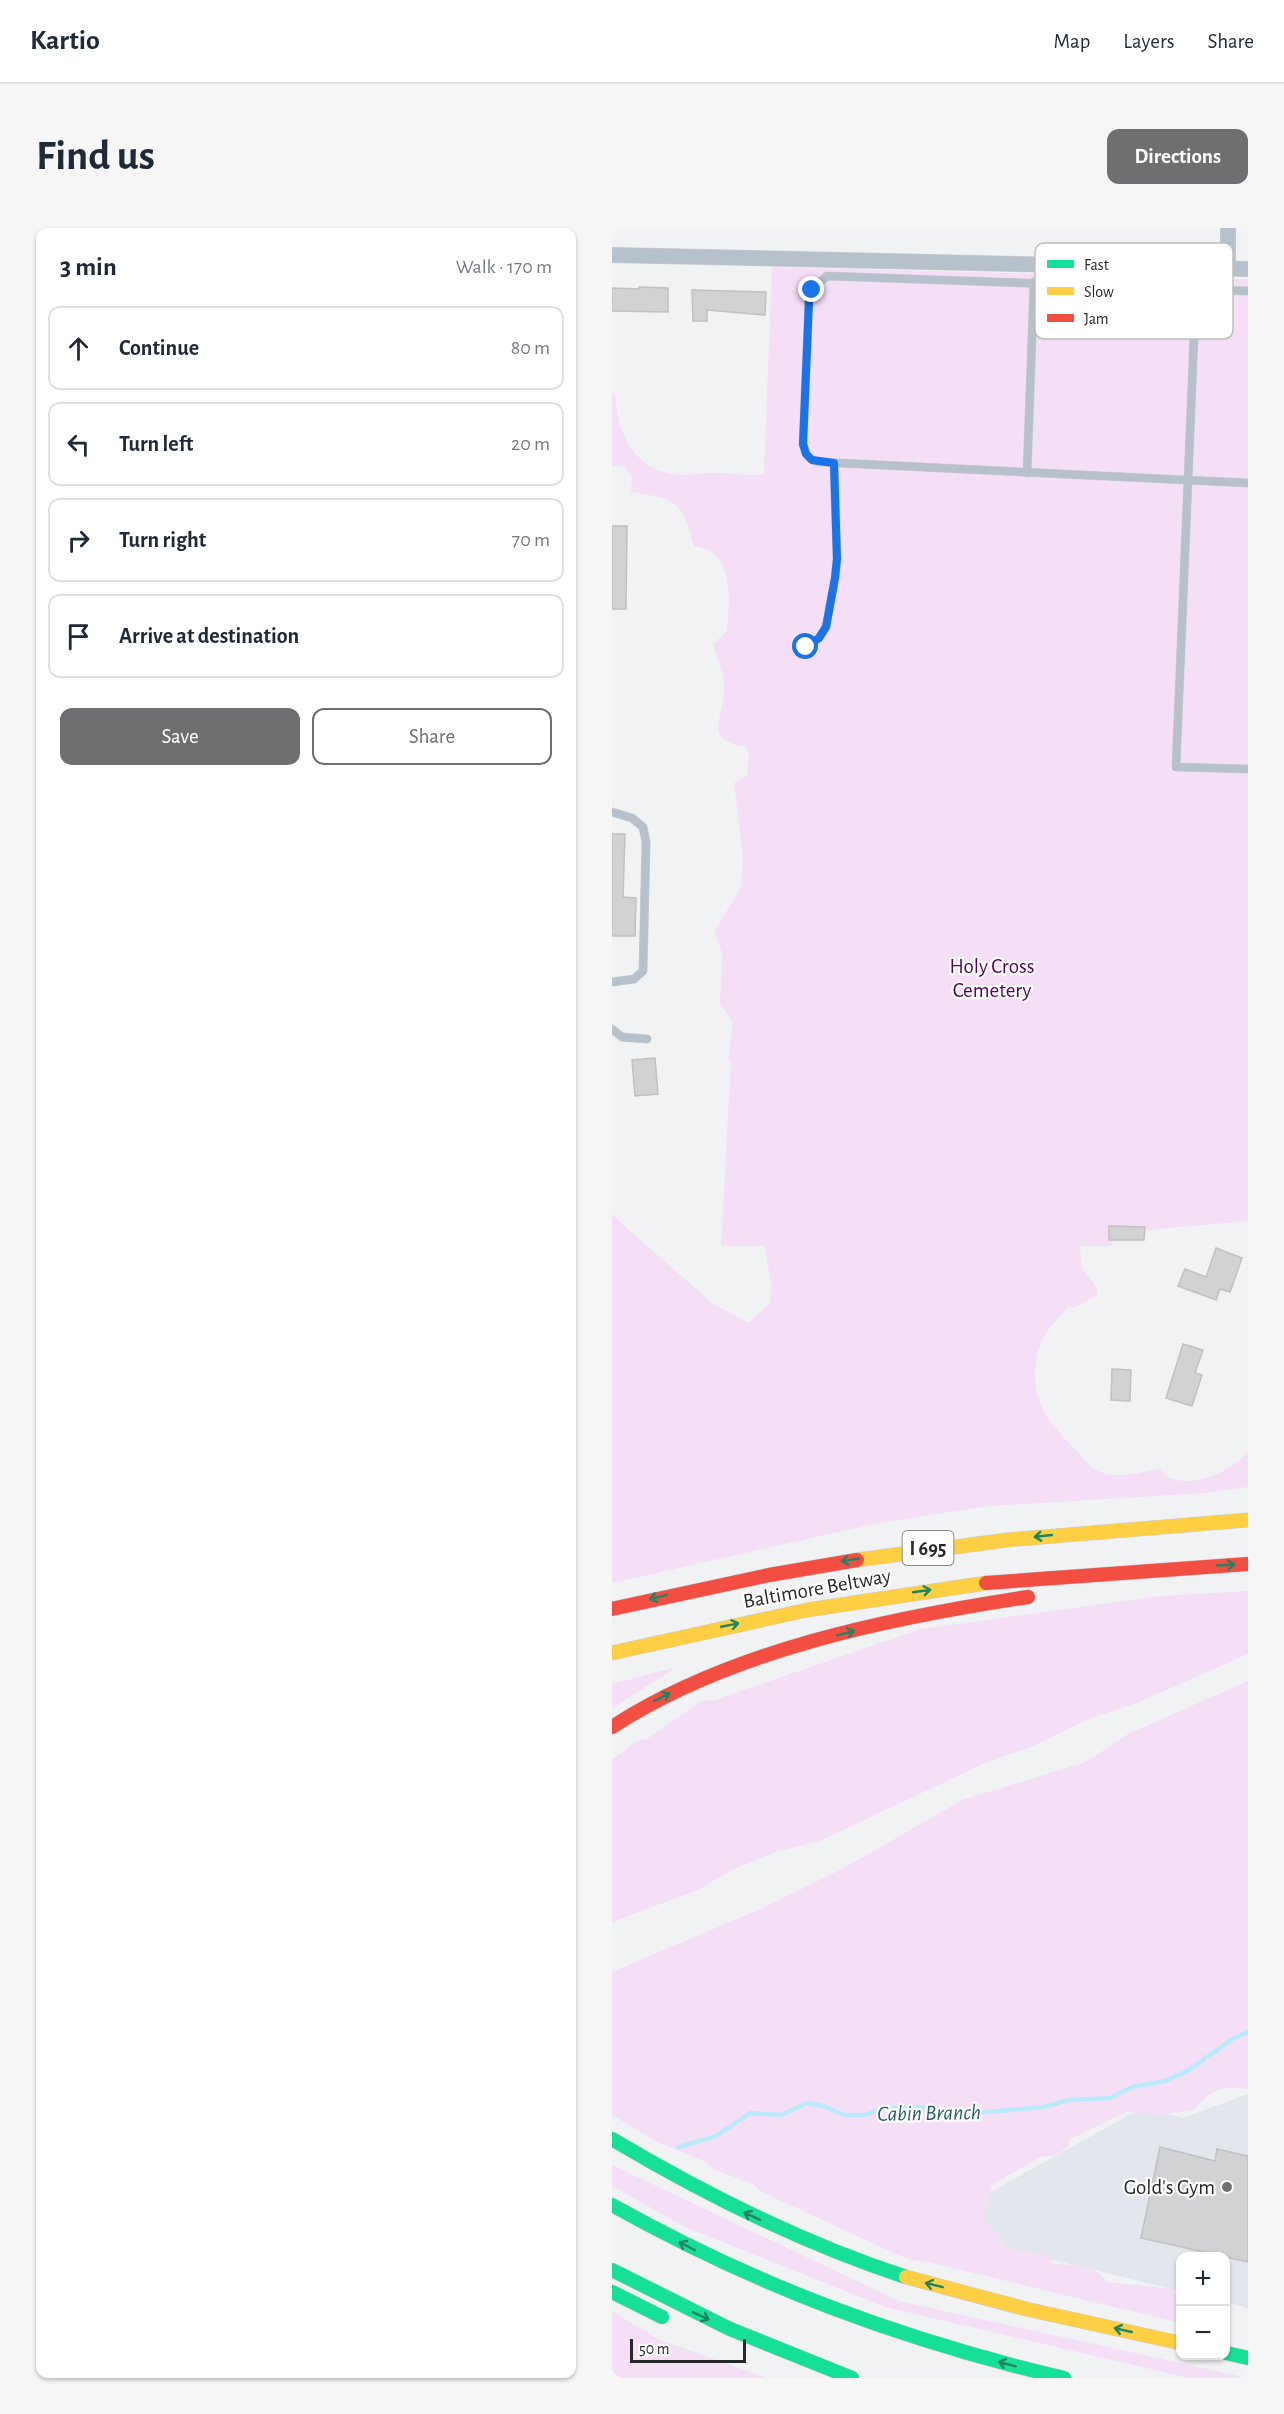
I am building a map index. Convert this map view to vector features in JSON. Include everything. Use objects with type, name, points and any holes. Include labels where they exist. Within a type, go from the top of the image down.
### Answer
[{"type":"highway","points":[[1077,1532],[1248,1507]]},
{"type":"highway","name":"Baltimore Beltway","points":[[612,1609],[686,1590],[816,1565],[917,1549],[1077,1532],[1248,1520]]},
{"type":"highway","name":"Baltimore Beltway","points":[[612,1653],[800,1611],[926,1590],[1040,1578],[1248,1564]]},
{"type":"highway","points":[[612,1727],[670,1694],[781,1652],[845,1633],[952,1608],[1203,1567]]},
{"type":"highway","points":[[612,2139],[727,2204],[806,2241],[872,2265],[924,2282],[1176,2342]]},
{"type":"highway","points":[[612,2205],[705,2256],[787,2294],[908,2338],[1064,2378]]},
{"type":"highway","points":[[612,2270],[683,2308],[768,2347],[852,2378]]},
{"type":"highway","points":[[612,2292],[676,2325]]},
{"type":"highway","points":[[1230,2354],[1248,2358]]},
{"type":"street","points":[[612,255],[1035,264]]},
{"type":"street","points":[[1233,268],[1248,269]]},
{"type":"lane","points":[[1028,473],[1034,282],[839,274],[827,276],[818,281],[809,300],[803,444],[806,454],[812,460],[834,463],[1028,473],[1248,483]]},
{"type":"lane","points":[[1233,290],[1248,291]]},
{"type":"lane","points":[[1194,339],[1176,767],[1248,769]]},
{"type":"lane","points":[[806,647],[819,638],[826,627],[835,578],[837,559],[834,463]]},
{"type":"lane","points":[[612,812],[632,818],[643,827],[646,842],[643,971],[634,978],[612,982]]},
{"type":"lane","points":[[612,1029],[622,1037],[647,1038]]},
{"type":"shaded area","points":[[1248,2094],[1248,2308],[1230,2303],[1230,2252],[1176,2252],[1176,2290],[959,2237],[958,2210],[1142,2108],[1183,2118]]},
{"type":"green space","name":"Holy Cross Cemetery","points":[[772,267],[1035,274],[1035,339],[1233,339],[1233,279],[1248,279],[1248,1221],[1114,1233],[1112,1246],[1080,1246],[1082,1269],[1097,1288],[1097,1295],[1075,1308],[1068,1307],[1053,1324],[1041,1342],[1035,1372],[1038,1398],[1049,1420],[1096,1470],[1110,1475],[1119,1475],[1159,1468],[1170,1478],[1191,1481],[1223,1471],[1248,1451],[1248,1487],[1205,1493],[989,1506],[874,1524],[612,1583],[612,1215],[712,1303],[749,1323],[770,1303],[771,1285],[765,1246],[721,1246],[731,1061],[728,1060],[733,1023],[720,1004],[722,953],[714,931],[741,888],[743,857],[734,783],[747,776],[749,754],[746,747],[732,744],[724,739],[719,734],[718,728],[724,685],[713,644],[727,631],[729,600],[727,579],[719,560],[712,552],[694,546],[685,519],[675,504],[658,497],[631,492],[632,476],[623,466],[612,466],[612,393],[615,394],[625,438],[642,460],[654,468],[685,475],[764,474]]},
{"type":"green space","points":[[1248,1591],[1248,1654],[1139,1702],[1089,1719],[1033,1746],[985,1763],[822,1840],[773,1853],[736,1868],[698,1890],[612,1922],[612,1760],[638,1740],[647,1739],[701,1701],[715,1700],[921,1629],[1160,1596]]},
{"type":"green space","points":[[676,1667],[612,1709],[612,1684]]},
{"type":"green space","points":[[1248,1681],[1248,2089],[1218,2090],[1206,2097],[1194,2110],[1161,2115],[1126,2112],[1069,2140],[1068,2147],[1056,2155],[1040,2157],[992,2185],[984,2217],[997,2236],[1015,2250],[1046,2254],[1053,2264],[1090,2269],[1103,2276],[1107,2282],[1173,2289],[1176,2295],[1176,2322],[928,2262],[909,2260],[762,2192],[753,2184],[715,2170],[706,2162],[657,2142],[612,2115],[612,1972],[765,1907],[844,1868],[962,1800],[1086,1762],[1128,1734]]},
{"type":"green space","points":[[612,2165],[899,2301],[1248,2378],[1189,2378],[885,2307],[685,2227],[612,2186]]},
{"type":"green space","points":[[612,2311],[658,2339],[767,2378],[612,2378]]},
{"type":"building","points":[[639,287],[668,288],[668,312],[612,311],[612,288],[639,289]]},
{"type":"building","points":[[692,290],[766,292],[765,315],[707,310],[707,321],[693,321]]},
{"type":"building","points":[[612,526],[627,526],[626,609],[612,609]]},
{"type":"building","points":[[612,834],[625,834],[623,897],[636,898],[635,936],[612,936]]},
{"type":"building","points":[[655,1058],[658,1094],[635,1096],[632,1060]]},
{"type":"building","points":[[1109,1226],[1145,1227],[1144,1240],[1109,1240]]},
{"type":"building","points":[[1216,1248],[1242,1258],[1230,1292],[1220,1289],[1216,1300],[1178,1286],[1185,1269],[1206,1277]]},
{"type":"building","points":[[1183,1344],[1203,1350],[1195,1373],[1202,1375],[1192,1406],[1166,1398]]},
{"type":"building","points":[[1112,1369],[1131,1370],[1130,1401],[1111,1400]]},
{"type":"building","points":[[1160,2147],[1215,2161],[1217,2149],[1248,2156],[1248,2262],[1230,2258],[1230,2252],[1203,2252],[1141,2238]]},
{"type":"waterway","name":"Cabin Branch","points":[[678,2147],[716,2136],[750,2113],[781,2115],[807,2103],[823,2106],[844,2115],[865,2115],[883,2108],[920,2107],[954,2115],[1043,2107],[1069,2100],[1110,2098],[1132,2087],[1165,2081],[1189,2070],[1234,2038],[1248,2032]]},
{"type":"traffic: fast","points":[[612,2139],[755,2216],[829,2249],[906,2277]]},
{"type":"traffic: fast","points":[[612,2205],[721,2261],[832,2308],[945,2346],[1064,2378]]},
{"type":"traffic: fast","points":[[612,2270],[730,2329],[852,2378]]},
{"type":"traffic: fast","points":[[612,2292],[662,2317]]},
{"type":"traffic: fast","points":[[1230,2354],[1248,2358]]},
{"type":"traffic: slow","points":[[857,1560],[1007,1540],[1248,1520]]},
{"type":"traffic: slow","points":[[612,1653],[807,1610],[986,1583]]},
{"type":"traffic: slow","points":[[906,2277],[1026,2309],[1176,2342]]},
{"type":"traffic: jam","points":[[612,1609],[769,1575],[857,1560]]},
{"type":"traffic: jam","points":[[986,1583],[1248,1564]]},
{"type":"traffic: jam","points":[[612,1727],[658,1700],[708,1677],[812,1641],[921,1615],[1028,1597]]},
{"type":"place","name":"Gold's Gym","points":[[1227,2187]]},
{"type":"route","points":[[806,647],[819,638],[826,627],[837,559],[834,463],[812,460],[806,454],[803,444],[809,300],[812,290]]}]
